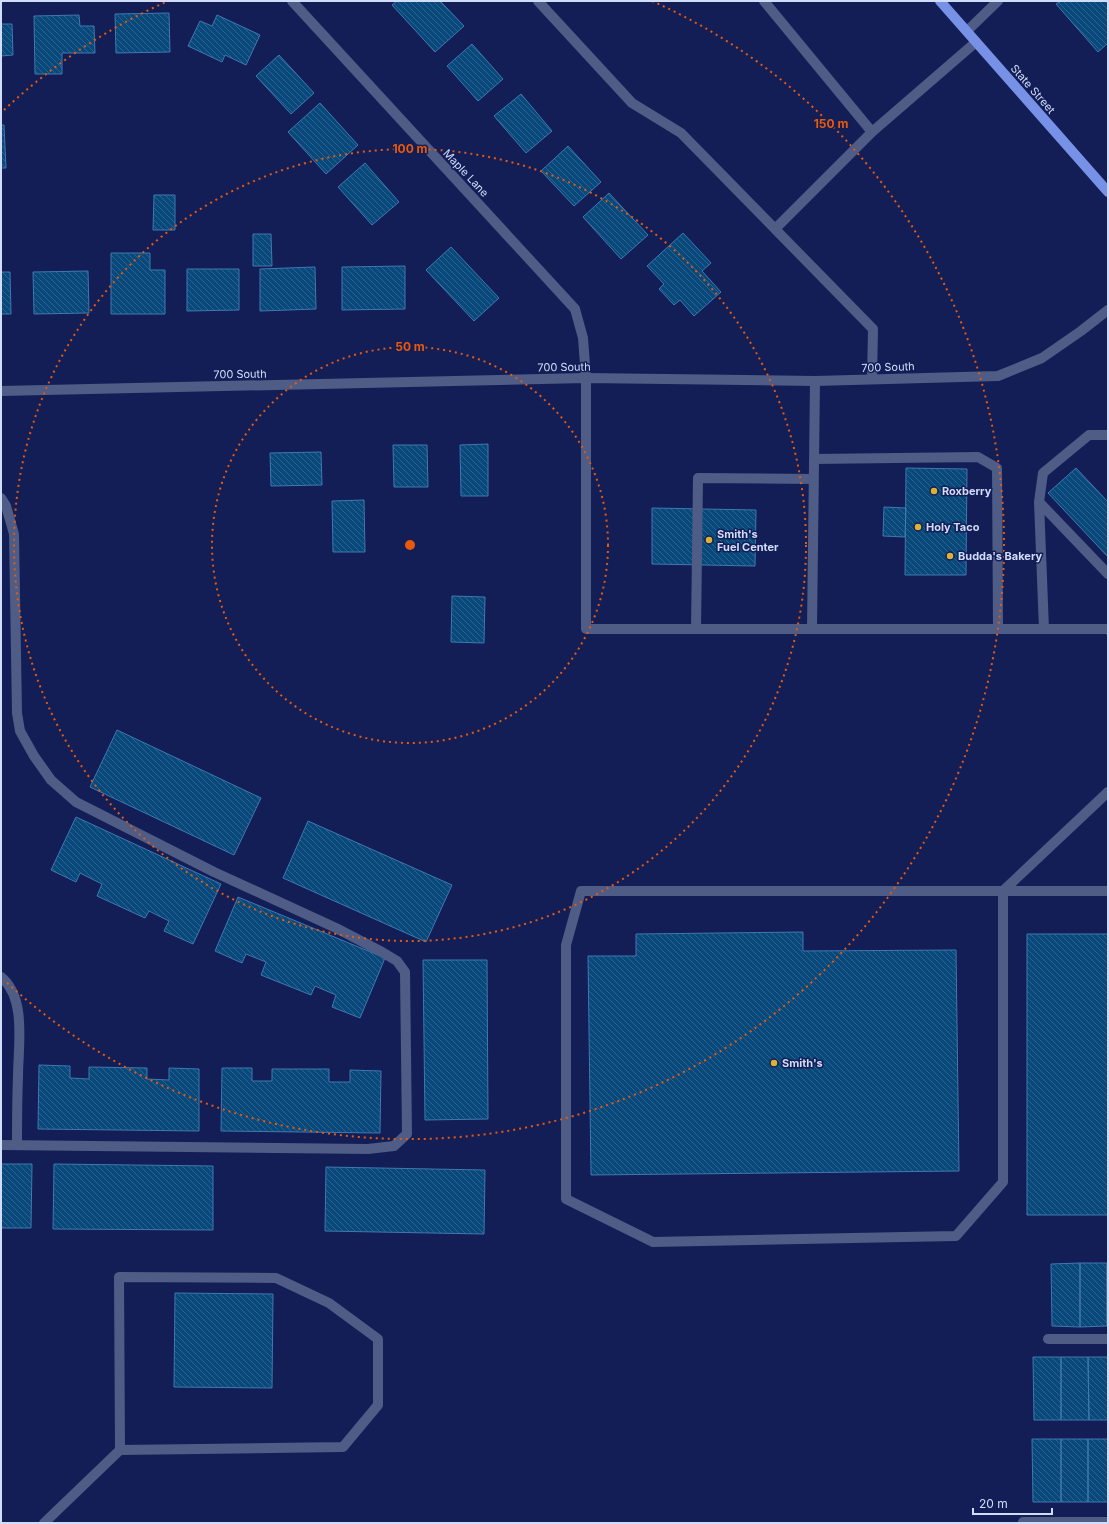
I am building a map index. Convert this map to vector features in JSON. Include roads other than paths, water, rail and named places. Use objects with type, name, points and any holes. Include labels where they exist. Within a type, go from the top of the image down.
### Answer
[{"type":"main road","name":"State Street","points":[[940,1],[1108,192]]},
{"type":"street","name":"Maple Lane","points":[[292,1],[575,309],[583,338],[586,378],[586,629],[696,629]]},
{"type":"street","points":[[538,1],[632,104],[681,133],[873,329],[872,380]]},
{"type":"street","points":[[764,1],[872,132]]},
{"type":"street","points":[[967,31],[998,1]]},
{"type":"street","points":[[775,229],[872,132],[976,42]]},
{"type":"street","name":"700 South","points":[[1,391],[586,378],[815,381],[998,376],[1042,358],[1081,332],[1108,310]]},
{"type":"street","points":[[812,629],[815,381]]},
{"type":"street","points":[[1044,629],[1039,502],[1043,473],[1090,435],[1108,435]]},
{"type":"street","points":[[814,459],[978,457],[996,468],[998,629]]},
{"type":"street","points":[[813,479],[698,478],[696,629],[1108,630]]},
{"type":"street","points":[[1,498],[6,506],[14,534],[17,713],[20,731],[34,756],[52,780],[76,802],[214,872],[336,928],[382,952],[397,962],[405,972],[407,1134],[394,1146],[368,1150],[1,1145]]},
{"type":"street","points":[[1039,502],[1108,574]]},
{"type":"street","points":[[1108,792],[1003,891],[1003,1182],[956,1236],[653,1242],[566,1199],[566,945],[581,891],[1003,891],[1108,891]]},
{"type":"street","points":[[1,977],[5,980],[15,998],[20,1027],[17,1145]]},
{"type":"street","points":[[44,1523],[120,1450],[343,1447],[378,1405],[378,1339],[329,1303],[276,1278],[120,1277],[120,1450]]},
{"type":"street","points":[[1048,1339],[1108,1339]]},
{"type":"street","points":[[1024,1522],[1108,1522]]},
{"type":"place","name":"Roxberry","points":[[934,491]]},
{"type":"place","name":"Holy Taco","points":[[918,527]]},
{"type":"place","name":"Smith's Fuel Center","points":[[709,540]]},
{"type":"place","name":"Budda's Bakery","points":[[950,556]]},
{"type":"place","name":"Smith's","points":[[774,1063]]}]
